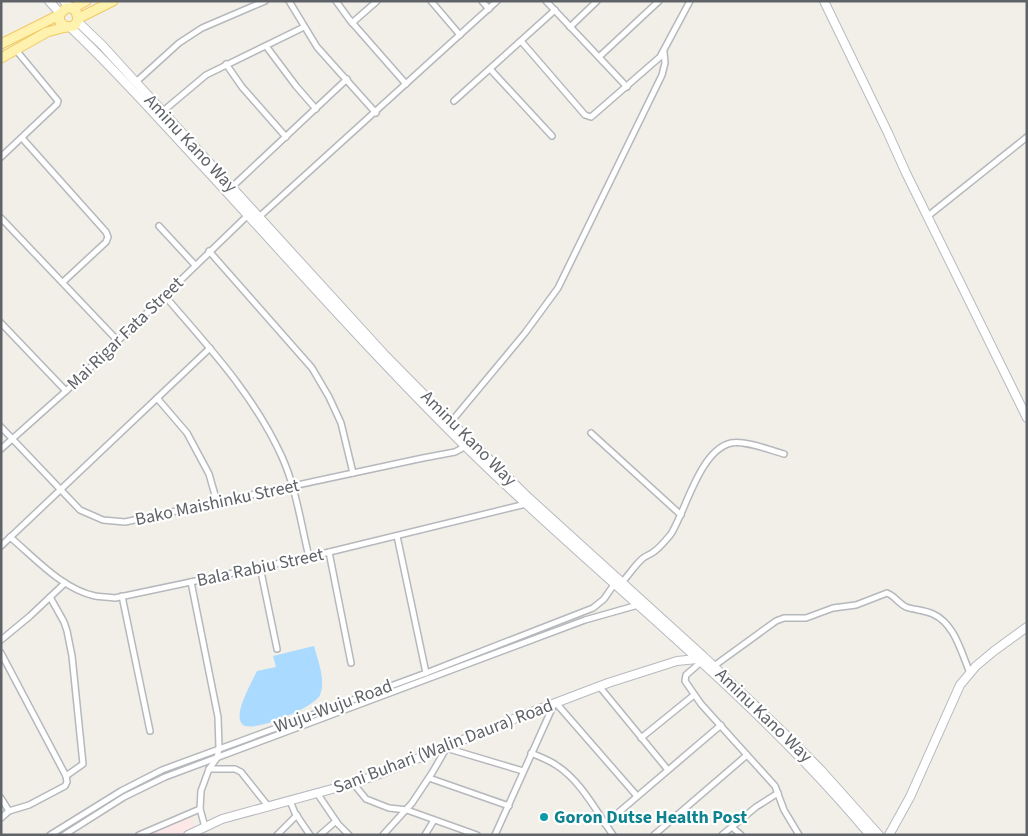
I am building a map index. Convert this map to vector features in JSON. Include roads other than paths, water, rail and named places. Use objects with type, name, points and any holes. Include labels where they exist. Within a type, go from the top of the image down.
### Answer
[{"type":"main road","points":[[49,1],[59,14],[60,22],[73,24]]},
{"type":"main road","points":[[1,44],[59,14],[64,8],[86,1]]},
{"type":"main road","points":[[1,58],[47,32],[73,24],[113,1]]},
{"type":"main road","points":[[824,1],[1027,418]]},
{"type":"main road","points":[[69,6],[78,12],[73,24]]},
{"type":"main road","name":"Aminu Kano Way","points":[[73,24],[102,46],[136,82],[248,215],[269,233]]},
{"type":"main road","name":"Aminu Kano Way","points":[[73,24],[192,150],[232,187],[359,338],[437,413],[466,446],[526,504],[714,666],[820,769],[879,835]]},
{"type":"main road","name":"Aminu Kano Way","points":[[437,413],[451,422],[619,583],[638,605],[699,660],[780,738],[870,835]]},
{"type":"main road","points":[[889,835],[910,797],[960,685],[994,651],[1027,628]]},
{"type":"main road","name":"Sani Buhari (Walin Daura) Road","points":[[188,835],[203,830],[222,819],[353,783],[403,765],[599,686],[677,661],[699,660]]},
{"type":"street","points":[[136,82],[157,61],[202,28],[265,1]]},
{"type":"street","points":[[289,1],[317,47],[376,113]]},
{"type":"street","points":[[336,1],[352,23],[406,84]]},
{"type":"street","points":[[352,23],[376,1]]},
{"type":"street","points":[[431,1],[460,35]]},
{"type":"street","points":[[482,1],[489,9]]},
{"type":"street","points":[[259,217],[376,113],[497,1]]},
{"type":"street","points":[[546,1],[626,87]]},
{"type":"street","points":[[570,27],[597,1]]},
{"type":"street","points":[[599,58],[658,1]]},
{"type":"street","points":[[521,41],[585,115],[589,117],[594,116],[664,52],[690,1]]},
{"type":"street","points":[[454,101],[555,10]]},
{"type":"street","points":[[162,112],[206,75],[304,28]]},
{"type":"street","points":[[266,46],[316,109]]},
{"type":"street","points":[[1,158],[58,101],[16,50]]},
{"type":"street","points":[[451,422],[525,333],[558,288],[658,82],[665,63],[664,52]]},
{"type":"street","points":[[226,64],[242,87],[286,137]]},
{"type":"street","points":[[490,69],[552,136]]},
{"type":"street","points":[[232,187],[347,79]]},
{"type":"street","points":[[928,216],[1027,137]]},
{"type":"street","points":[[22,138],[106,232],[108,237],[106,242],[63,282]]},
{"type":"street","name":"Mai Rigar Fata Street","points":[[1,449],[66,391],[195,264],[248,215]]},
{"type":"street","points":[[1,218],[117,340]]},
{"type":"street","points":[[159,226],[195,264]]},
{"type":"street","points":[[209,251],[312,368],[329,397],[341,424],[353,473]]},
{"type":"street","points":[[164,295],[241,386],[264,423],[283,458],[309,557]]},
{"type":"street","points":[[1,323],[66,391]]},
{"type":"street","points":[[1,546],[210,348]]},
{"type":"street","points":[[157,398],[187,433],[210,474],[217,502]]},
{"type":"street","name":"Bako Maishinku Street","points":[[1,427],[80,510],[103,520],[125,522],[455,452],[466,446]]},
{"type":"street","points":[[591,434],[681,515]]},
{"type":"street","name":"Wuju-Wuju Road","points":[[50,835],[129,787],[162,770],[426,673],[593,608],[604,600],[642,558],[653,553],[670,535],[681,515],[690,490],[702,470],[721,447],[732,443],[745,444],[784,454]]},
{"type":"street","name":"Bala Rabiu Street","points":[[10,537],[65,583],[94,596],[115,598],[309,557],[526,504]]},
{"type":"street","points":[[397,536],[426,673]]},
{"type":"street","points":[[329,552],[351,662]]},
{"type":"street","points":[[260,567],[277,650]]},
{"type":"street","points":[[190,582],[218,717],[219,748],[217,758],[209,769],[201,791],[200,809],[203,830]]},
{"type":"street","points":[[1,640],[65,583]]},
{"type":"street","points":[[714,666],[776,621],[784,618],[806,618],[833,608],[856,605],[887,593],[908,608],[920,609],[936,615],[948,624],[970,673]]},
{"type":"street","points":[[122,596],[150,731]]},
{"type":"street","points":[[50,597],[64,622],[72,656],[82,764],[78,769],[66,776]]},
{"type":"street","name":"Wuju-Wuju Road","points":[[64,835],[124,797],[165,777],[585,620],[638,605]]},
{"type":"street","points":[[1,653],[66,776],[67,782],[65,786],[29,805],[9,811],[1,818]]},
{"type":"street","points":[[699,660],[686,675],[685,681],[694,695],[775,786],[787,816],[799,835]]},
{"type":"street","points":[[599,686],[668,770]]},
{"type":"street","points":[[641,738],[694,695]]},
{"type":"street","points":[[495,835],[555,703],[637,796]]},
{"type":"street","points":[[605,824],[721,725]]},
{"type":"street","points":[[383,835],[407,810],[447,747],[523,771]]},
{"type":"street","points":[[531,753],[555,763],[564,770],[594,805],[613,835]]},
{"type":"street","points":[[654,835],[747,755]]},
{"type":"street","points":[[209,769],[235,769],[241,772],[268,806]]},
{"type":"street","points":[[429,778],[509,806]]},
{"type":"street","points":[[353,783],[366,799],[389,808],[407,810],[462,832],[477,835]]},
{"type":"street","points":[[316,793],[336,821],[349,835]]},
{"type":"street","points":[[722,835],[756,807],[778,793]]},
{"type":"street","points":[[1,798],[9,811]]},
{"type":"street","points":[[290,801],[310,835]]},
{"type":"street","points":[[139,835],[200,809]]},
{"type":"street","points":[[277,835],[297,815]]},
{"type":"street","points":[[425,835],[434,820]]},
{"type":"street","points":[[320,835],[336,821]]},
{"type":"street","points":[[732,827],[741,835]]},
{"type":"water","points":[[314,646],[321,670],[322,683],[320,695],[316,700],[295,712],[269,723],[257,726],[242,724],[240,719],[241,706],[257,671],[276,667],[273,656]]},
{"type":"place","name":"Goron Dutse Health Post","points":[[544,817]]}]
